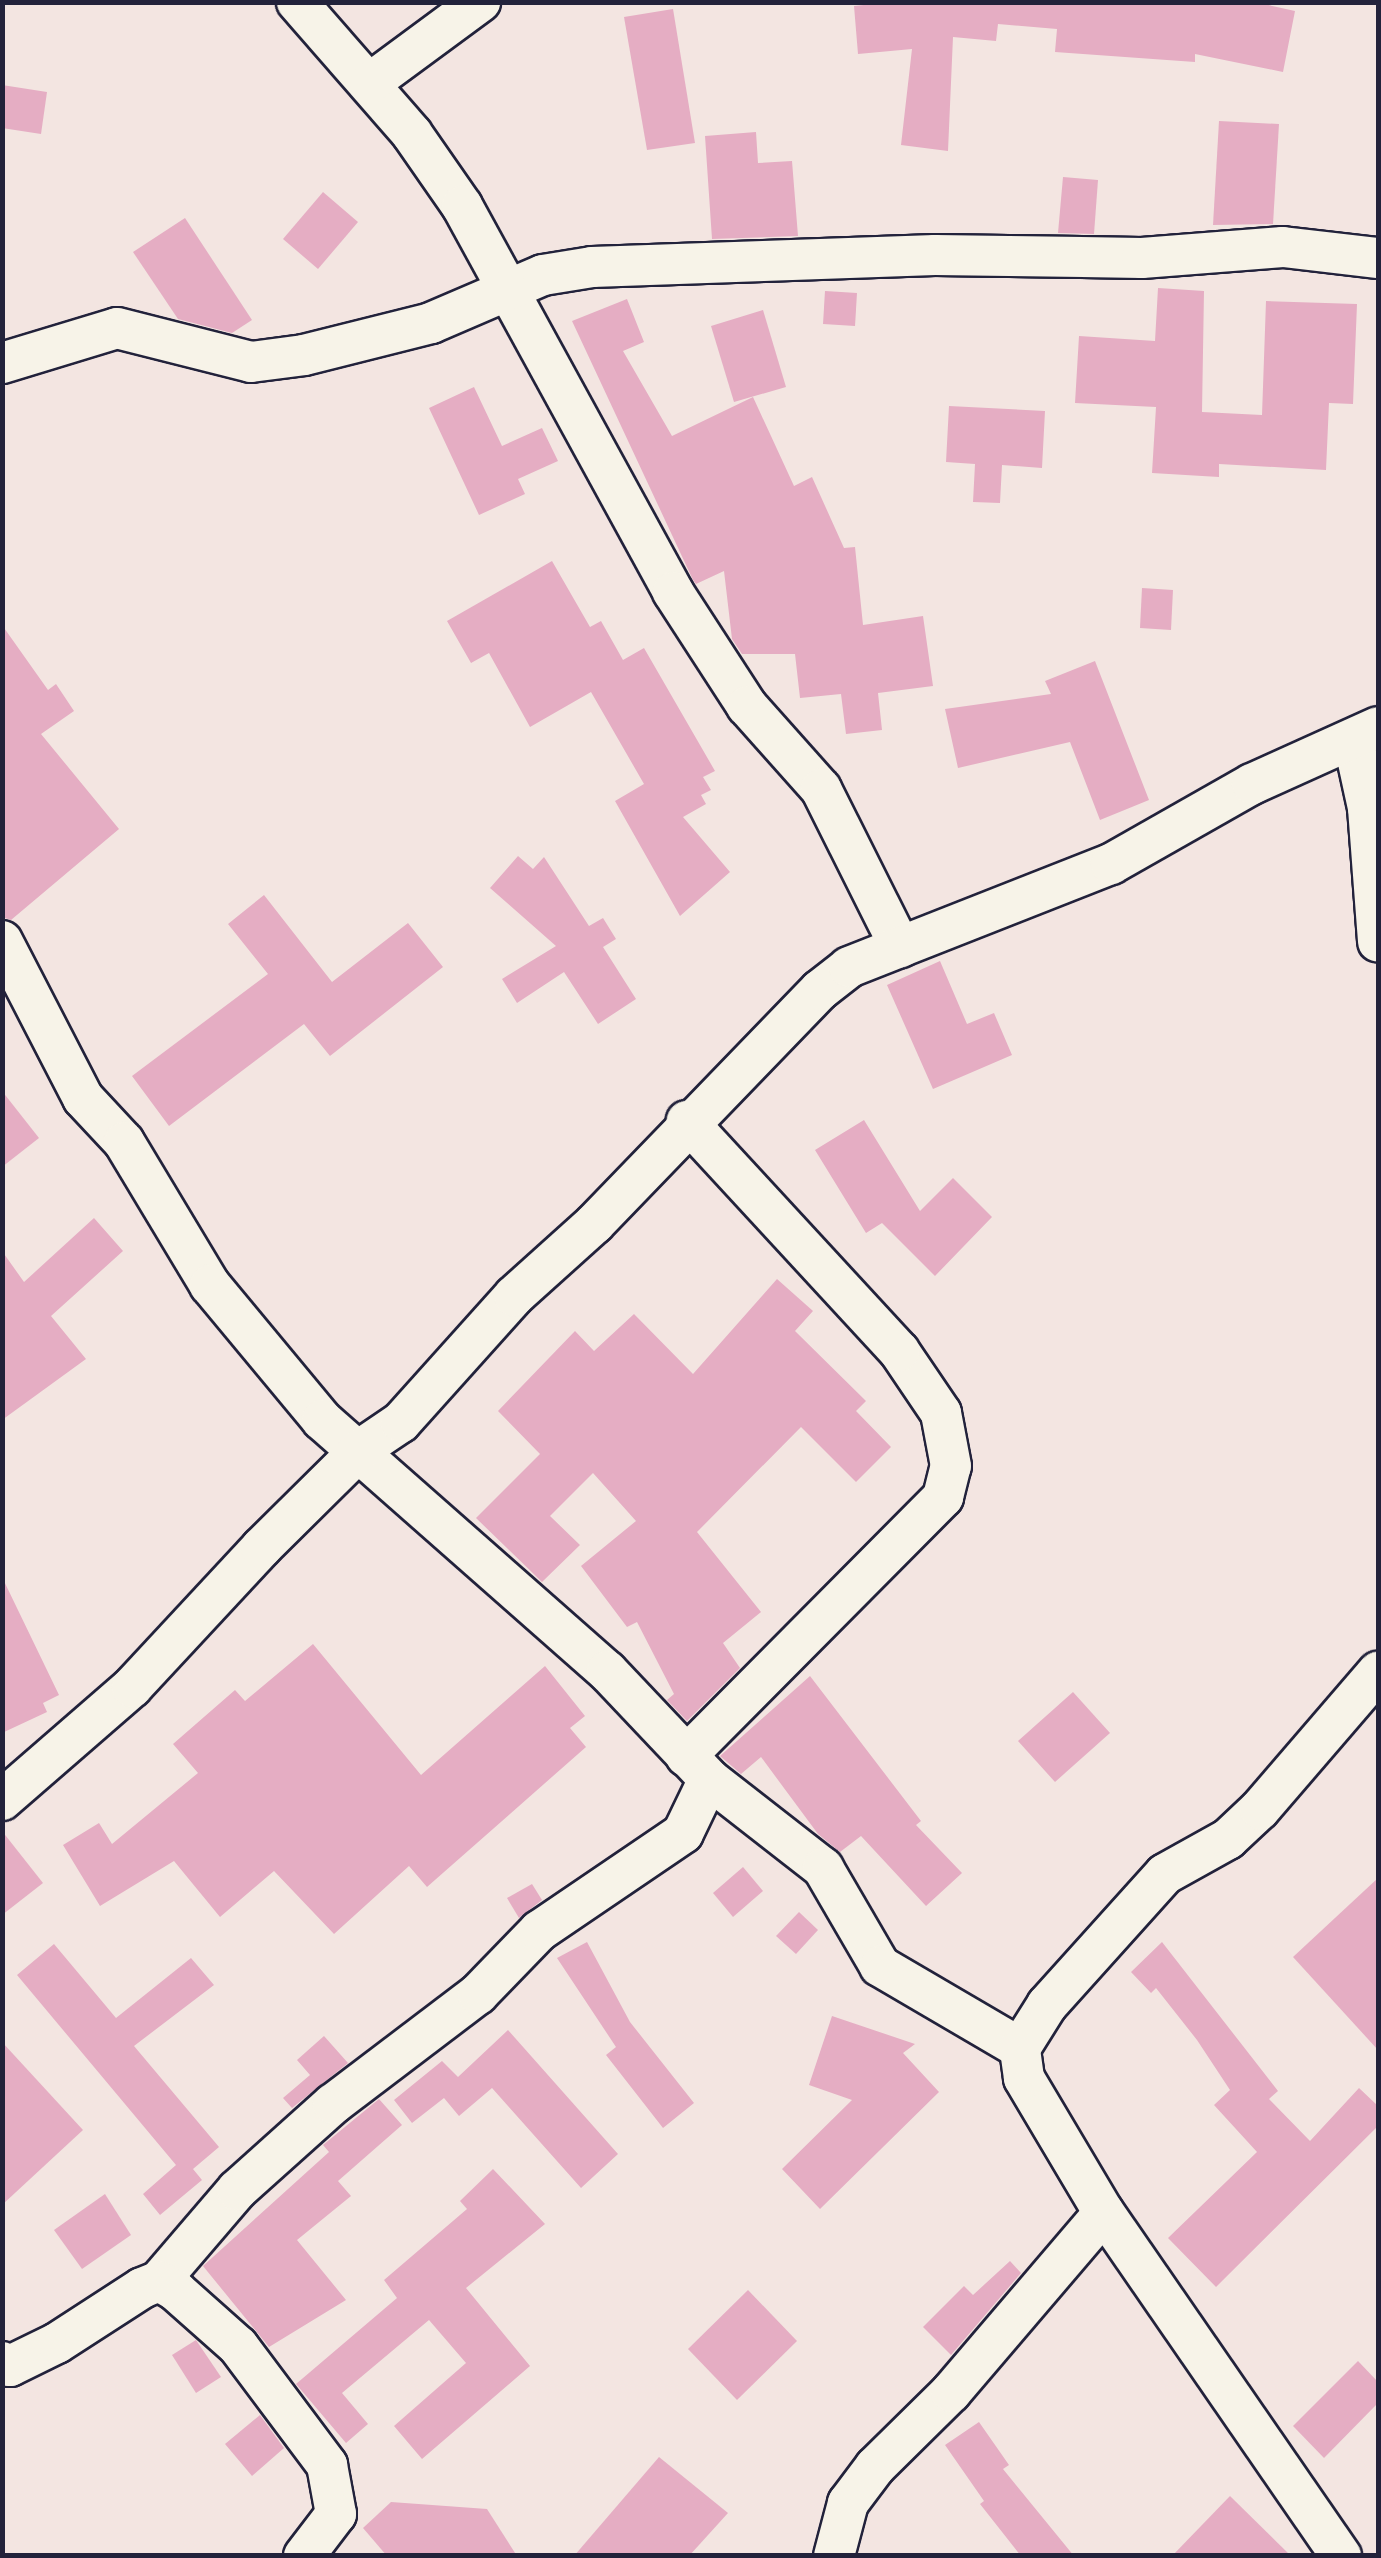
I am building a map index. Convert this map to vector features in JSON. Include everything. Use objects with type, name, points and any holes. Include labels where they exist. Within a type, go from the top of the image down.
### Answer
[{"type":"street","points":[[297,2],[370,83],[462,206],[504,292],[683,608],[747,706],[821,788],[900,948]]},
{"type":"street","points":[[370,83],[480,2]]},
{"type":"street","points":[[2,363],[117,328],[251,362],[304,355],[432,324],[543,275],[611,266],[935,255],[1142,258],[1283,247],[1378,258]]},
{"type":"street","points":[[2,1800],[132,1688],[362,1449],[401,1422],[687,1121],[820,990],[849,967],[1111,864],[1252,784],[1366,733],[1378,942]]},
{"type":"street","points":[[2,941],[83,1098],[124,1142],[210,1285],[322,1420],[362,1449],[606,1671],[698,1768],[823,1868],[880,1966],[1020,2048]]},
{"type":"street","points":[[5,2367],[158,2282],[238,2190],[333,2104],[478,1994],[539,1931],[683,1833],[698,1768],[944,1496],[951,1466],[941,1413],[899,1350],[687,1121]]},
{"type":"street","points":[[1341,2556],[1104,2214],[1024,2078],[1020,2048],[1039,2014],[1165,1874],[1228,1839],[1260,1808],[1378,1672]]},
{"type":"street","points":[[834,2556],[848,2503],[875,2467],[950,2392],[1104,2214]]},
{"type":"street","points":[[158,2282],[238,2346],[327,2464],[336,2514],[304,2556]]},
{"type":"building","points":[[892,2],[1255,2],[1295,11],[1283,72],[1195,54],[1195,62],[1055,52],[1057,29],[998,24],[996,41],[953,37],[948,151],[901,145],[912,49],[858,54],[854,6]]},
{"type":"building","points":[[673,9],[695,143],[647,150],[624,17]]},
{"type":"building","points":[[2,85],[47,92],[41,134],[2,128]]},
{"type":"building","points":[[1219,121],[1279,124],[1273,224],[1213,225]]},
{"type":"building","points":[[756,132],[758,163],[792,161],[798,236],[712,239],[705,136]]},
{"type":"building","points":[[1063,177],[1098,180],[1094,234],[1058,233]]},
{"type":"building","points":[[323,192],[358,222],[318,269],[283,239]]},
{"type":"building","points":[[185,218],[252,320],[232,333],[178,319],[133,252]]},
{"type":"building","points":[[1158,288],[1204,291],[1202,412],[1262,415],[1266,301],[1357,304],[1353,404],[1329,403],[1326,470],[1219,464],[1219,477],[1152,473],[1156,407],[1075,403],[1079,336],[1155,341]]},
{"type":"building","points":[[825,291],[857,293],[855,326],[823,324]]},
{"type":"building","points":[[627,299],[644,342],[623,351],[672,436],[753,397],[794,486],[812,477],[844,548],[855,547],[863,625],[923,616],[933,686],[878,693],[882,730],[846,734],[841,694],[800,698],[795,654],[742,654],[732,639],[724,571],[696,584],[693,580],[572,321]]},
{"type":"building","points":[[763,310],[786,387],[734,402],[711,326]]},
{"type":"building","points":[[474,387],[502,446],[542,428],[558,461],[518,479],[525,494],[479,515],[429,408]]},
{"type":"building","points":[[949,406],[1045,411],[1042,468],[1002,465],[1000,503],[973,502],[975,464],[946,462]]},
{"type":"building","points":[[552,561],[590,627],[601,621],[623,660],[644,648],[715,771],[703,777],[711,790],[701,795],[706,804],[683,817],[730,872],[680,916],[615,801],[644,784],[591,692],[530,727],[489,653],[471,663],[447,621]]},
{"type":"building","points":[[1142,588],[1173,590],[1171,630],[1140,628]]},
{"type":"building","points":[[2,625],[48,690],[56,684],[74,711],[41,734],[119,829],[11,920],[2,917]]},
{"type":"building","points":[[1095,661],[1149,800],[1100,820],[1070,742],[958,768],[945,709],[1051,694],[1045,681]]},
{"type":"building","points":[[518,856],[533,869],[544,857],[589,926],[603,918],[616,939],[603,947],[636,999],[598,1024],[564,972],[517,1003],[502,979],[556,946],[490,888]]},
{"type":"building","points":[[264,895],[332,982],[408,923],[443,967],[330,1056],[304,1024],[169,1126],[132,1076],[268,974],[228,924]]},
{"type":"building","points":[[940,961],[967,1024],[994,1013],[1012,1055],[933,1089],[887,985]]},
{"type":"building","points":[[2,1091],[39,1138],[2,1167]]},
{"type":"building","points":[[864,1120],[920,1211],[953,1178],[992,1217],[935,1276],[882,1223],[866,1233],[815,1150]]},
{"type":"building","points":[[94,1218],[123,1251],[51,1316],[86,1359],[2,1420],[2,1251],[24,1282]]},
{"type":"building","points":[[777,1279],[813,1311],[795,1331],[866,1401],[856,1411],[891,1447],[856,1482],[801,1427],[697,1532],[761,1612],[723,1643],[740,1668],[687,1721],[667,1700],[674,1694],[637,1622],[627,1627],[581,1566],[636,1521],[593,1473],[550,1516],[580,1545],[542,1582],[476,1518],[540,1454],[498,1411],[575,1331],[594,1351],[634,1314],[693,1374]]},
{"type":"building","points":[[2,1577],[59,1695],[43,1703],[47,1712],[2,1733]]},
{"type":"building","points":[[313,1644],[421,1775],[545,1666],[585,1716],[570,1728],[586,1747],[427,1887],[409,1866],[334,1934],[274,1871],[220,1917],[174,1861],[100,1906],[63,1845],[99,1823],[112,1844],[198,1773],[173,1744],[235,1690],[245,1701]]},
{"type":"building","points":[[810,1676],[921,1821],[916,1825],[962,1873],[926,1906],[861,1836],[840,1852],[818,1834],[761,1757],[741,1774],[720,1756]]},
{"type":"building","points":[[1073,1692],[1110,1733],[1055,1782],[1018,1741]]},
{"type":"building","points":[[2,1831],[43,1883],[2,1915]]},
{"type":"building","points":[[743,1867],[763,1891],[733,1917],[713,1893]]},
{"type":"building","points":[[1378,1878],[1378,2050],[1293,1957]]},
{"type":"building","points":[[532,1884],[542,1900],[519,1918],[507,1898]]},
{"type":"building","points":[[799,1912],[818,1930],[796,1954],[776,1936]]},
{"type":"building","points":[[587,1942],[630,2022],[694,2103],[663,2128],[606,2055],[616,2047],[557,1958]]},
{"type":"building","points":[[1162,1942],[1278,2091],[1269,2099],[1310,2141],[1359,2088],[1378,2106],[1378,2126],[1216,2287],[1168,2238],[1257,2152],[1214,2105],[1230,2090],[1197,2040],[1156,1988],[1151,1993],[1131,1972]]},
{"type":"building","points":[[54,1944],[116,2018],[191,1958],[214,1985],[134,2046],[219,2147],[193,2169],[202,2180],[160,2215],[143,2194],[176,2165],[17,1975]]},
{"type":"building","points":[[832,2016],[915,2044],[903,2053],[939,2092],[820,2209],[782,2169],[852,2100],[809,2085]]},
{"type":"building","points":[[508,2030],[618,2154],[581,2188],[492,2088],[459,2116],[444,2098],[412,2123],[394,2100],[442,2061],[458,2077]]},
{"type":"building","points":[[324,2036],[348,2063],[292,2108],[283,2098],[310,2075],[297,2060]]},
{"type":"building","points":[[2,2042],[83,2130],[2,2205]]},
{"type":"building","points":[[379,2099],[402,2125],[338,2181],[351,2196],[297,2240],[346,2300],[269,2347],[203,2266],[329,2152],[323,2145]]},
{"type":"building","points":[[493,2169],[545,2224],[466,2288],[530,2366],[422,2459],[394,2426],[466,2363],[429,2320],[342,2393],[368,2424],[346,2443],[296,2384],[397,2298],[384,2280],[467,2209],[460,2201]]},
{"type":"building","points":[[105,2194],[131,2235],[82,2269],[54,2230]]},
{"type":"building","points":[[1010,2261],[1021,2273],[951,2355],[923,2327],[964,2286],[973,2295]]},
{"type":"building","points":[[748,2290],[797,2341],[737,2400],[688,2349]]},
{"type":"building","points":[[196,2340],[221,2377],[196,2393],[172,2355]]},
{"type":"building","points":[[1358,2361],[1378,2382],[1378,2403],[1324,2458],[1293,2426]]},
{"type":"building","points":[[260,2415],[284,2448],[252,2476],[225,2444]]},
{"type":"building","points":[[979,2422],[1009,2465],[1003,2469],[1074,2556],[1021,2556],[980,2504],[984,2501],[945,2445]]},
{"type":"building","points":[[659,2457],[728,2513],[689,2556],[574,2556]]},
{"type":"building","points":[[1230,2496],[1291,2556],[1172,2556]]},
{"type":"building","points":[[391,2502],[487,2509],[517,2556],[387,2556],[363,2528]]}]
